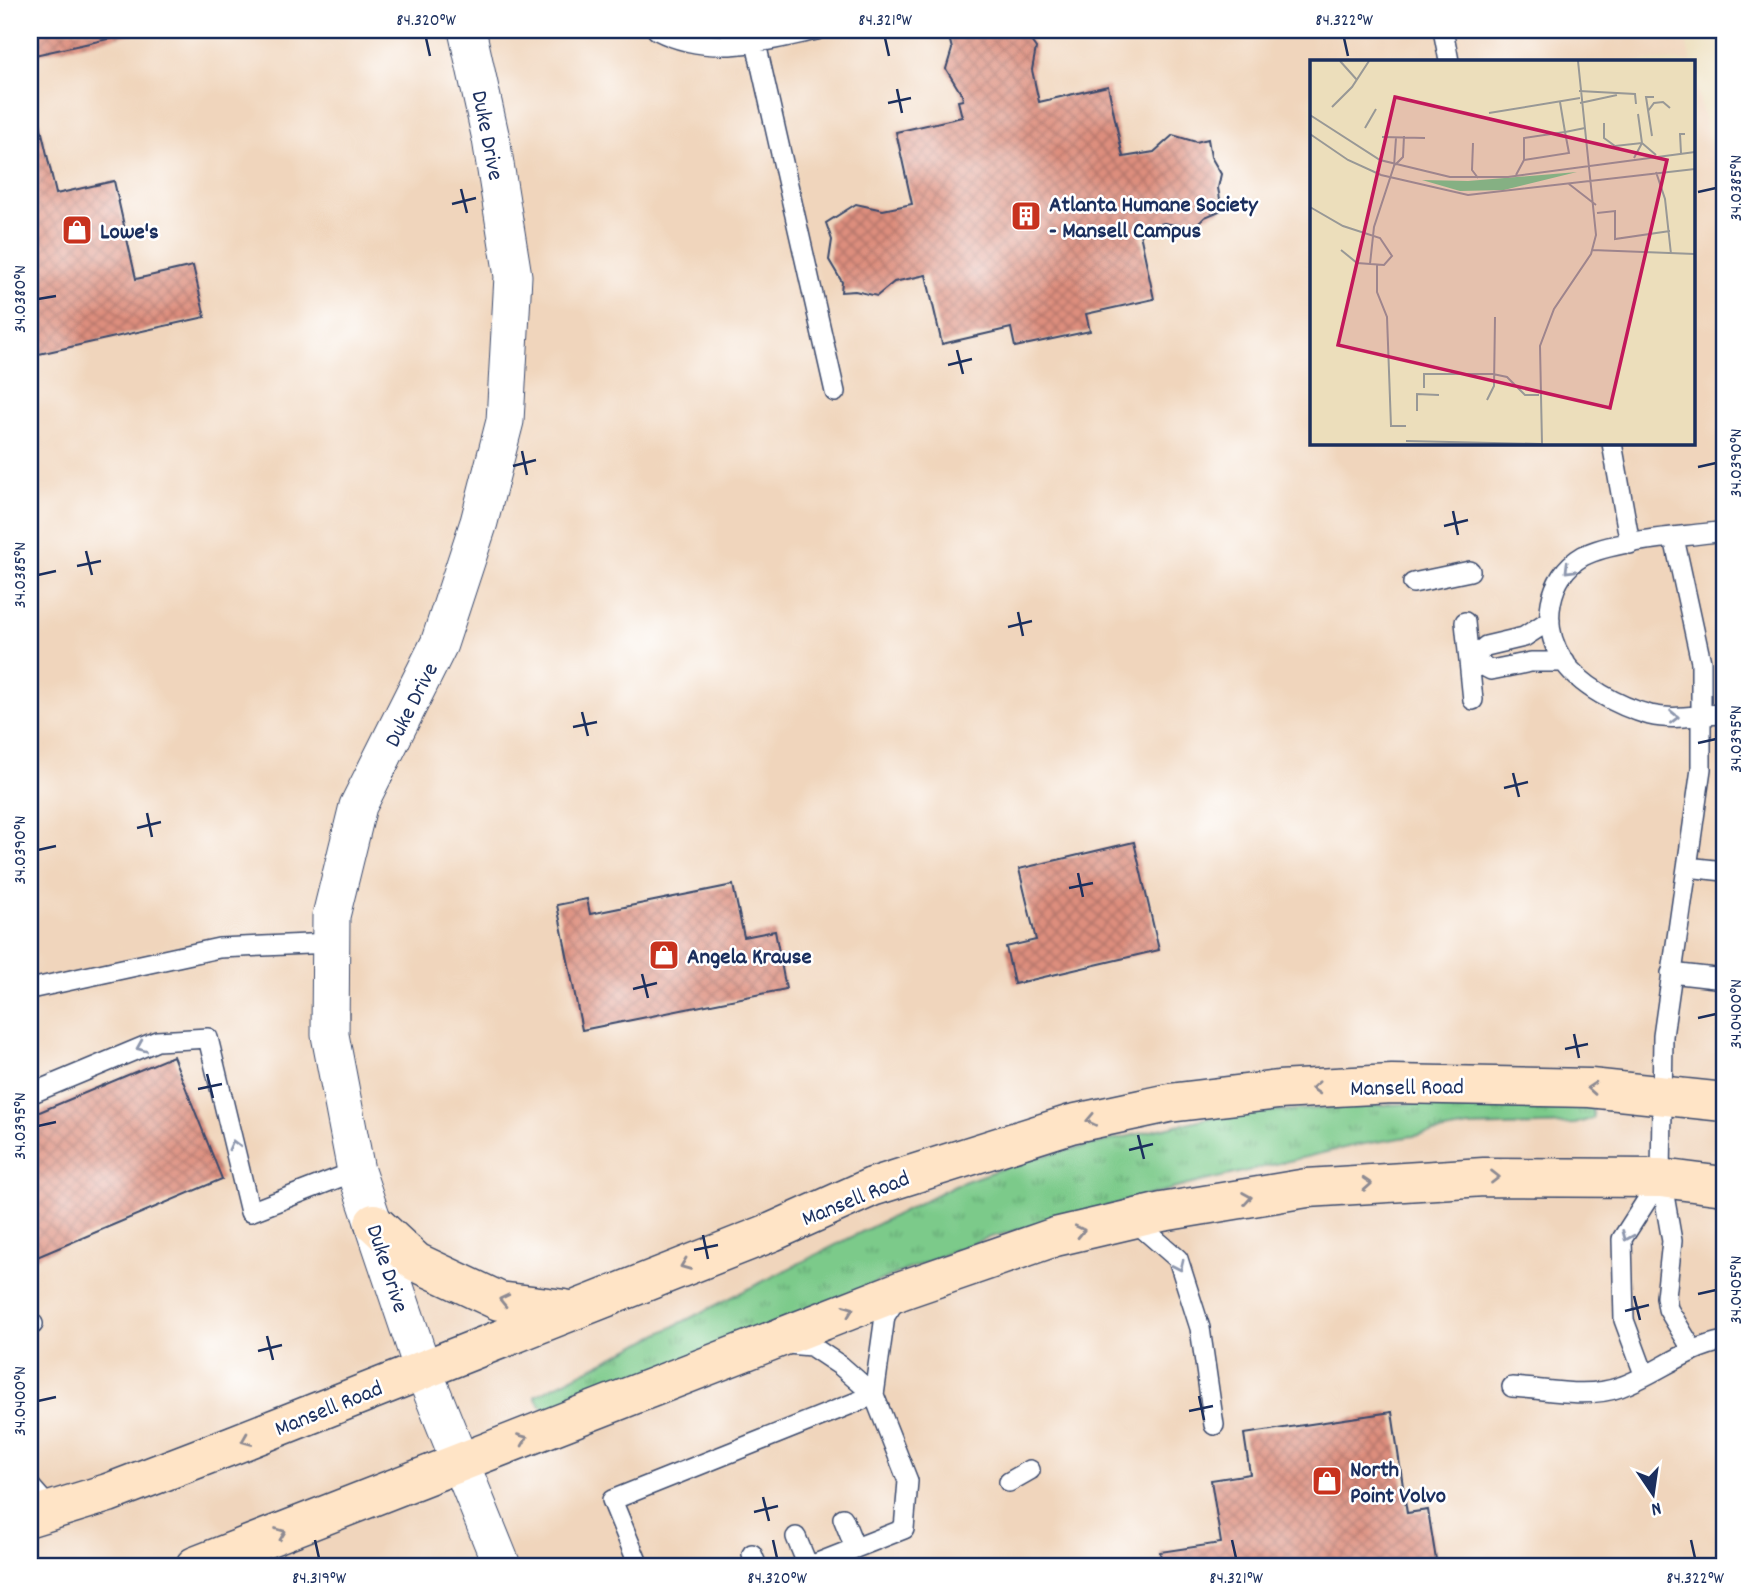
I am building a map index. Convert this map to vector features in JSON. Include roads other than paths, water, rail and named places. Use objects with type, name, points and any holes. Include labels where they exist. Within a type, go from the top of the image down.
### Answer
[{"type":"main road","name":"Mansell Road","points":[[37,1504],[108,1493],[772,1232],[872,1187],[1071,1124],[1169,1103],[1278,1090],[1392,1084],[1518,1085],[1660,1094],[1724,1102]]},
{"type":"main road","points":[[201,1565],[769,1341],[902,1290],[1055,1237],[1132,1219],[1307,1188],[1484,1177],[1661,1178],[1724,1186]]},
{"type":"main road","points":[[374,1223],[416,1262],[499,1301],[571,1310]]},
{"type":"street","name":"Duke Drive","points":[[467,30],[492,139],[513,276],[505,421],[479,522],[439,644],[358,806],[331,916],[330,1035],[356,1171],[423,1370],[502,1566]]},
{"type":"lane","points":[[657,30],[675,39],[707,46],[754,36],[816,30]]},
{"type":"lane","points":[[1443,30],[1449,60]]},
{"type":"lane","points":[[754,36],[835,392]]},
{"type":"lane","points":[[1612,444],[1630,544]]},
{"type":"lane","points":[[1724,531],[1605,548],[1583,557],[1567,569],[1555,586],[1550,620],[1554,642],[1565,662],[1587,682],[1633,708],[1674,719],[1702,714],[1724,714]]},
{"type":"lane","points":[[1674,538],[1701,662],[1701,769],[1662,1036],[1661,1178],[1672,1241],[1665,1297],[1668,1310],[1692,1349]]},
{"type":"lane","points":[[1413,583],[1470,571]]},
{"type":"lane","points":[[1470,659],[1486,646],[1524,637],[1550,620]]},
{"type":"lane","points":[[1465,622],[1473,701]]},
{"type":"lane","points":[[1470,659],[1490,670],[1531,662],[1565,662]]},
{"type":"lane","points":[[1687,867],[1724,871]]},
{"type":"lane","points":[[30,989],[219,948],[331,943]]},
{"type":"lane","points":[[1671,973],[1724,979]]},
{"type":"lane","points":[[30,1094],[157,1041],[208,1038],[250,1212],[356,1171]]},
{"type":"lane","points":[[1644,1374],[1623,1320],[1622,1239],[1661,1178]]},
{"type":"lane","points":[[1132,1219],[1178,1259],[1200,1328],[1214,1425]]},
{"type":"lane","points":[[874,1395],[885,1316],[902,1290]]},
{"type":"lane","points":[[769,1341],[811,1346],[841,1366],[874,1395],[908,1480],[904,1529],[809,1566],[796,1537]]},
{"type":"lane","points":[[1512,1387],[1607,1391],[1692,1349],[1724,1341]]},
{"type":"lane","points":[[639,1566],[612,1500],[671,1485],[808,1431],[874,1395]]},
{"type":"lane","points":[[1009,1482],[1030,1470]]},
{"type":"lane","points":[[843,1518],[855,1548]]},
{"type":"place","name":"Atlanta Humane Society - Mansell Campus","points":[[1026,216]]},
{"type":"place","name":"Lowe's","points":[[77,230]]},
{"type":"place","name":"Angela Krause","points":[[664,955]]},
{"type":"place","name":"North Point Volvo","points":[[1327,1481]]}]
